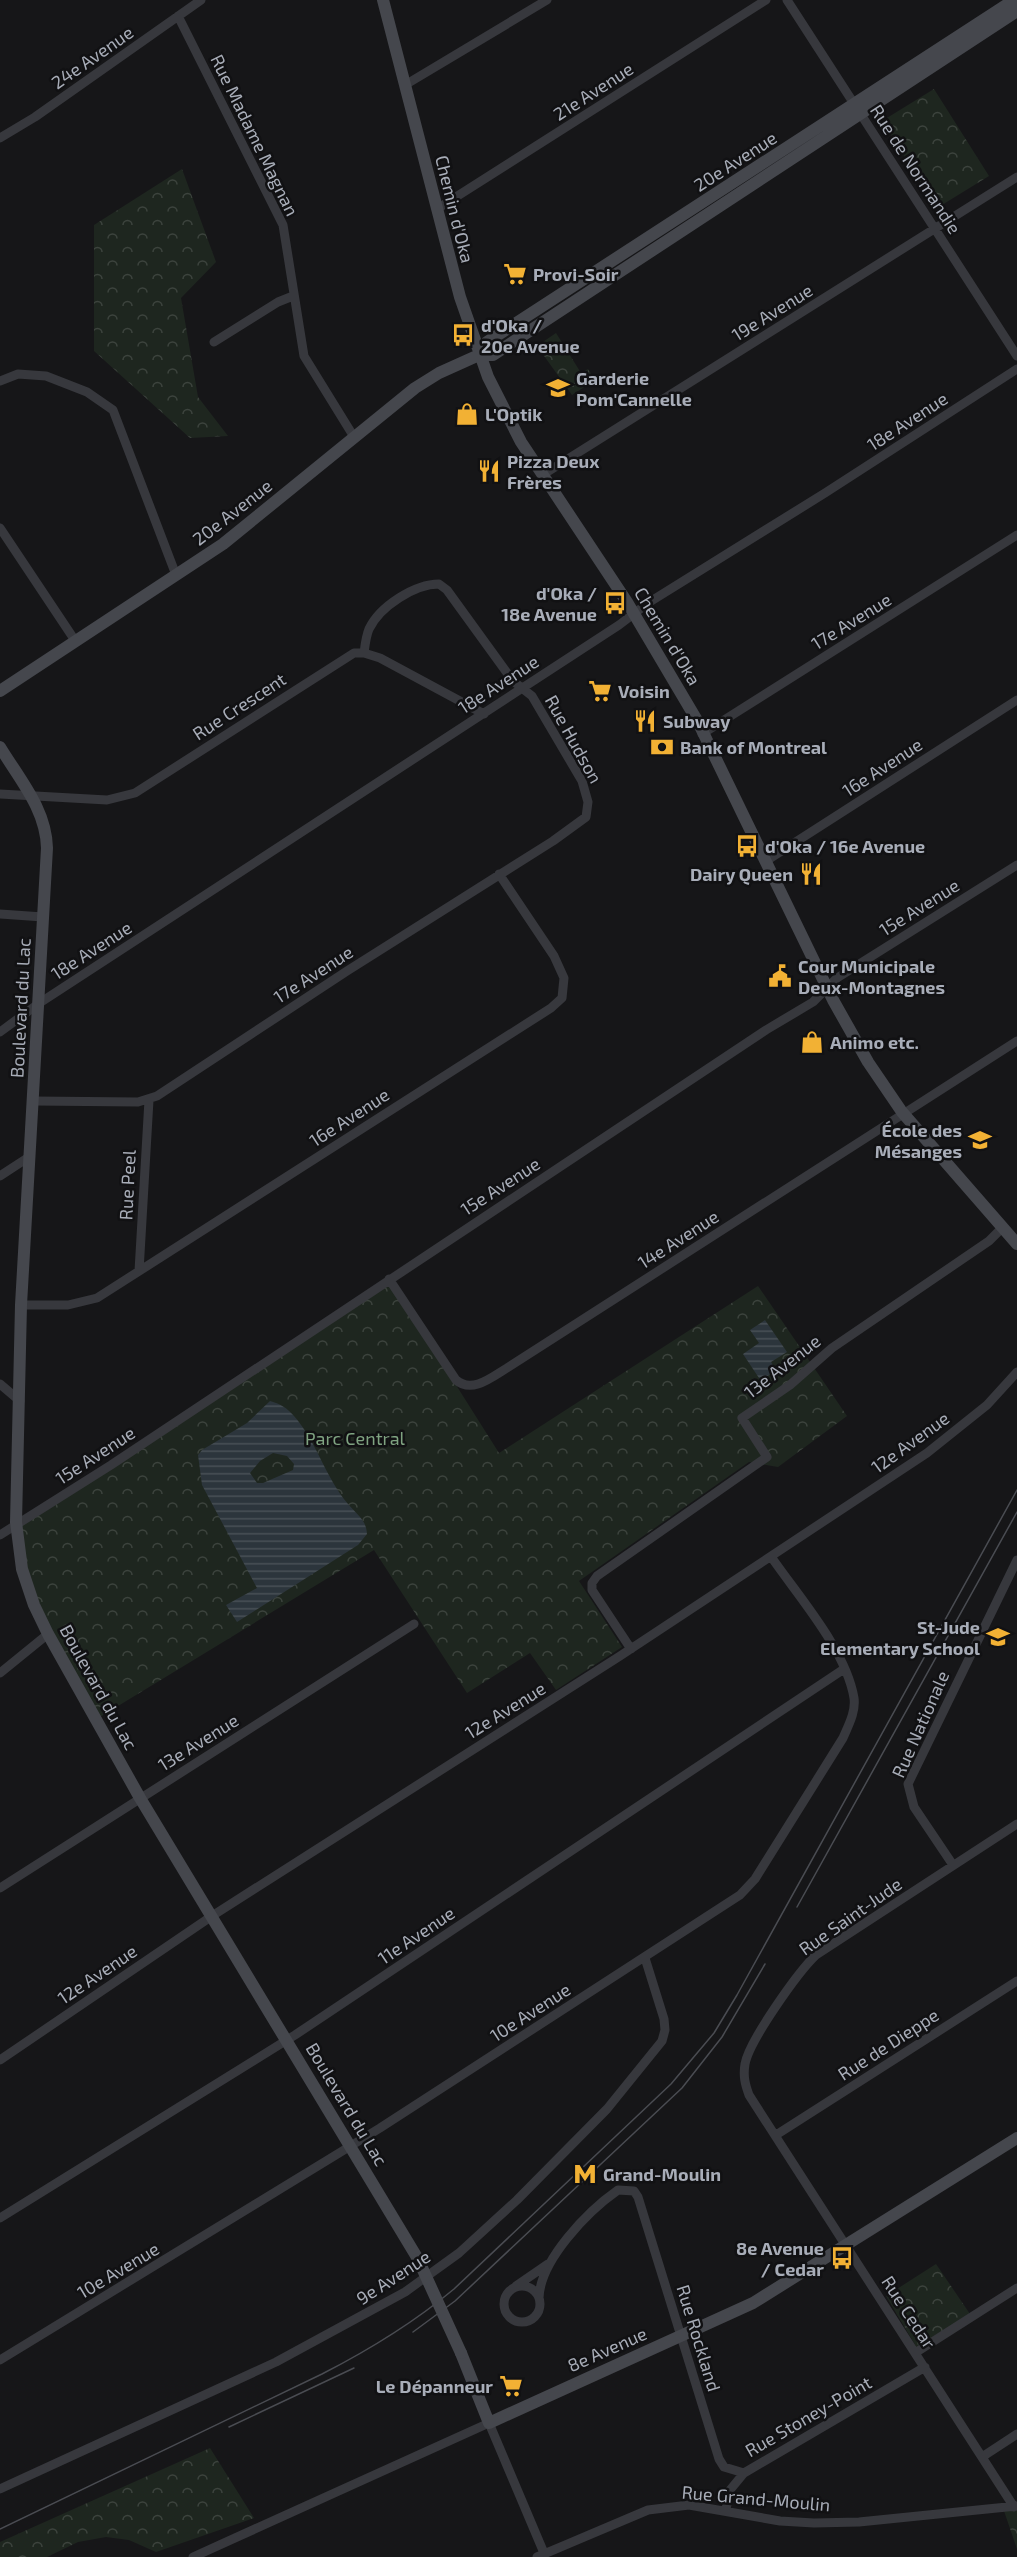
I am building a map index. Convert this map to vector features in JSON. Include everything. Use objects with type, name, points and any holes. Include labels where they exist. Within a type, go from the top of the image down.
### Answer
[{"type":"street","name":"24e Avenue","points":[[0,138],[35,117],[201,0]]},
{"type":"street","name":"Chemin d'Oka","points":[[383,0],[460,297],[479,355],[521,442],[634,614],[698,722],[827,988],[868,1062],[904,1114],[1017,1244]]},
{"type":"street","name":"21e Avenue","points":[[436,209],[766,0]]},
{"type":"street","name":"Rue de Normandie","points":[[787,0],[1017,356]]},
{"type":"street","name":"20e Avenue","points":[[0,691],[242,530],[422,383],[479,355],[493,355],[1014,0]]},
{"type":"street","points":[[405,85],[545,1]]},
{"type":"street","name":"20e Avenue","points":[[857,109],[1017,11]]},
{"type":"street","name":"Rue Madame Magnan","points":[[178,16],[283,225],[304,356],[354,437]]},
{"type":"street","name":"19e Avenue","points":[[544,474],[1017,177]]},
{"type":"street","points":[[214,342],[278,302],[293,296]]},
{"type":"street","name":"18e Avenue","points":[[0,1032],[38,1004],[484,714],[648,603],[825,494],[1017,369]]},
{"type":"street","points":[[0,381],[18,374],[46,376],[87,392],[113,410],[176,575]]},
{"type":"street","points":[[0,528],[76,642]]},
{"type":"street","name":"17e Avenue","points":[[702,734],[1017,535]]},
{"type":"street","name":"Rue Hudson","points":[[364,652],[369,630],[379,614],[418,587],[439,584],[447,590],[513,681],[531,696],[582,781],[589,811]]},
{"type":"street","points":[[364,652],[380,658],[484,714]]},
{"type":"street","name":"Rue Crescent","points":[[0,794],[107,800],[135,793],[337,662],[354,653],[364,652]]},
{"type":"street","name":"16e Avenue","points":[[766,861],[1017,700]]},
{"type":"street","name":"Boulevard du Lac","points":[[0,747],[40,811],[46,831],[34,1101],[21,1305],[16,1525],[22,1569],[34,1605],[48,1634],[140,1798],[418,2259],[461,2353],[540,2555]]},
{"type":"street","name":"17e Avenue","points":[[148,1100],[579,824],[589,811]]},
{"type":"street","name":"15e Avenue","points":[[0,1535],[766,1030],[813,1002],[837,978],[1017,865]]},
{"type":"street","name":"16e Avenue","points":[[21,1305],[68,1305],[97,1298],[551,1008],[562,998],[564,978],[554,956],[499,874]]},
{"type":"street","points":[[0,914],[43,917]]},
{"type":"street","name":"14e Avenue","points":[[389,1280],[454,1377],[464,1385],[478,1384],[507,1368],[1017,1041]]},
{"type":"street","points":[[34,1101],[148,1100]]},
{"type":"street","name":"Rue Peel","points":[[139,1271],[148,1100]]},
{"type":"street","points":[[0,1176],[29,1157]]},
{"type":"street","name":"13e Avenue","points":[[631,1649],[592,1590],[592,1583],[597,1576],[767,1457],[742,1418],[790,1385],[832,1348],[989,1241],[1002,1228]]},
{"type":"street","name":"12e Avenue","points":[[0,2060],[212,1916],[772,1558],[927,1453],[987,1405],[1017,1372]]},
{"type":"street","points":[[0,1384],[20,1401]]},
{"type":"street","name":"10e Avenue","points":[[0,2360],[351,2147],[740,1895],[755,1879],[843,1738],[852,1716],[854,1699],[844,1669],[832,1645],[772,1558]]},
{"type":"street","name":"Rue Nationale","points":[[953,1865],[914,1807],[908,1784],[1017,1560]]},
{"type":"street","name":"13e Avenue","points":[[0,1888],[414,1624]]},
{"type":"street","points":[[0,1672],[48,1634]]},
{"type":"street","name":"11e Avenue","points":[[0,2218],[288,2040],[844,1669]]},
{"type":"street","name":"Rue Saint-Jude","points":[[776,2135],[749,2095],[743,2080],[745,2061],[803,1967],[816,1955],[1017,1824]]},
{"type":"street","name":"9e Avenue","points":[[0,2489],[322,2338],[405,2292],[459,2253],[517,2200],[607,2109],[662,2041],[665,2030],[664,2019],[645,1958]]},
{"type":"street","name":"Rue de Dieppe","points":[[776,2135],[1017,1981]]},
{"type":"street","name":"Rue Cedar","points":[[776,2135],[1015,2507]]},
{"type":"street","name":"8e Avenue","points":[[193,2557],[753,2303],[1017,2138]]},
{"type":"street","name":"Rue Rockland","points":[[548,2264],[608,2198],[625,2189],[634,2191],[638,2197],[719,2459],[724,2467],[744,2473]]},
{"type":"street","points":[[548,2264],[539,2285],[536,2315],[527,2322],[515,2322],[506,2314],[503,2303],[505,2296],[548,2264]]},
{"type":"street","points":[[513,2288],[531,2288],[539,2298]]},
{"type":"street","points":[[915,2353],[1017,2288]]},
{"type":"street","name":"Rue Stoney-Point","points":[[726,2510],[730,2490],[744,2473],[925,2367]]},
{"type":"street","points":[[982,2457],[1017,2434]]},
{"type":"street","name":"Rue Grand-Moulin","points":[[540,2555],[648,2510],[689,2505],[780,2521],[814,2523],[859,2522],[1015,2507]]},
{"type":"green space","points":[[934,89],[989,176],[937,208],[882,121]]},
{"type":"green space","points":[[182,169],[216,262],[181,298],[198,397],[228,436],[190,438],[94,351],[94,225]]},
{"type":"green space","points":[[556,333],[581,373],[588,369],[595,380],[572,395],[537,346]]},
{"type":"green space","name":"Parc Central","points":[[389,1279],[499,1453],[758,1286],[847,1416],[778,1467],[749,1462],[579,1581],[622,1647],[556,1690],[530,1653],[467,1693],[374,1550],[95,1720],[34,1605],[13,1529]]},
{"type":"green space","points":[[936,2264],[970,2314],[917,2348],[886,2296]]},
{"type":"green space","points":[[210,2448],[254,2518],[156,2552],[129,2540],[106,2537],[78,2542],[47,2557],[0,2557],[0,2542]]},
{"type":"green space","points":[[1017,2506],[1017,2549],[1003,2508]]},
{"type":"shaded area","points":[[765,1320],[787,1352],[771,1362],[776,1370],[761,1381],[743,1354],[759,1343],[750,1330]]},
{"type":"shaded area","points":[[270,1401],[289,1411],[309,1437],[340,1494],[363,1521],[367,1534],[358,1545],[237,1622],[226,1605],[257,1588],[202,1485],[198,1455],[202,1450],[247,1423]],"holes":[[[273,1453],[287,1456],[294,1464],[293,1470],[263,1483],[257,1483],[250,1473],[260,1461]]]},
{"type":"tram line","points":[[0,2529],[322,2374],[406,2325],[454,2289],[671,2084],[714,2033],[737,1995],[1017,1490]]},
{"type":"tram line","points":[[797,1907],[1017,1512]]},
{"type":"tram line","points":[[413,2332],[455,2301],[682,2088],[722,2037],[765,1964]]},
{"type":"tram line","points":[[229,2427],[354,2368]]},
{"type":"place","name":"Provi-Soir","points":[[515,274]]},
{"type":"place","name":"d'Oka / 20e Avenue","points":[[463,335]]},
{"type":"place","name":"Garderie Pom'Cannelle","points":[[558,388]]},
{"type":"place","name":"L'Optik","points":[[467,414]]},
{"type":"place","name":"Pizza Deux Frères","points":[[489,471]]},
{"type":"place","name":"d'Oka / 18e Avenue","points":[[615,603]]},
{"type":"place","name":"Voisin","points":[[600,691]]},
{"type":"place","name":"Subway","points":[[645,721]]},
{"type":"place","name":"Bank of Montreal","points":[[662,747]]},
{"type":"place","name":"d'Oka / 16e Avenue","points":[[747,846]]},
{"type":"place","name":"Dairy Queen","points":[[811,874]]},
{"type":"place","name":"Cour Municipale Deux-Montagnes","points":[[780,976]]},
{"type":"place","name":"Animo etc.","points":[[812,1042]]},
{"type":"place","name":"École des Mésanges","points":[[980,1140]]},
{"type":"place","name":"St-Jude Elementary School","points":[[998,1637]]},
{"type":"place","name":"Grand-Moulin","points":[[585,2174]]},
{"type":"place","name":"8e Avenue / Cedar","points":[[842,2258]]},
{"type":"place","name":"Le Dépanneur","points":[[511,2386]]}]
